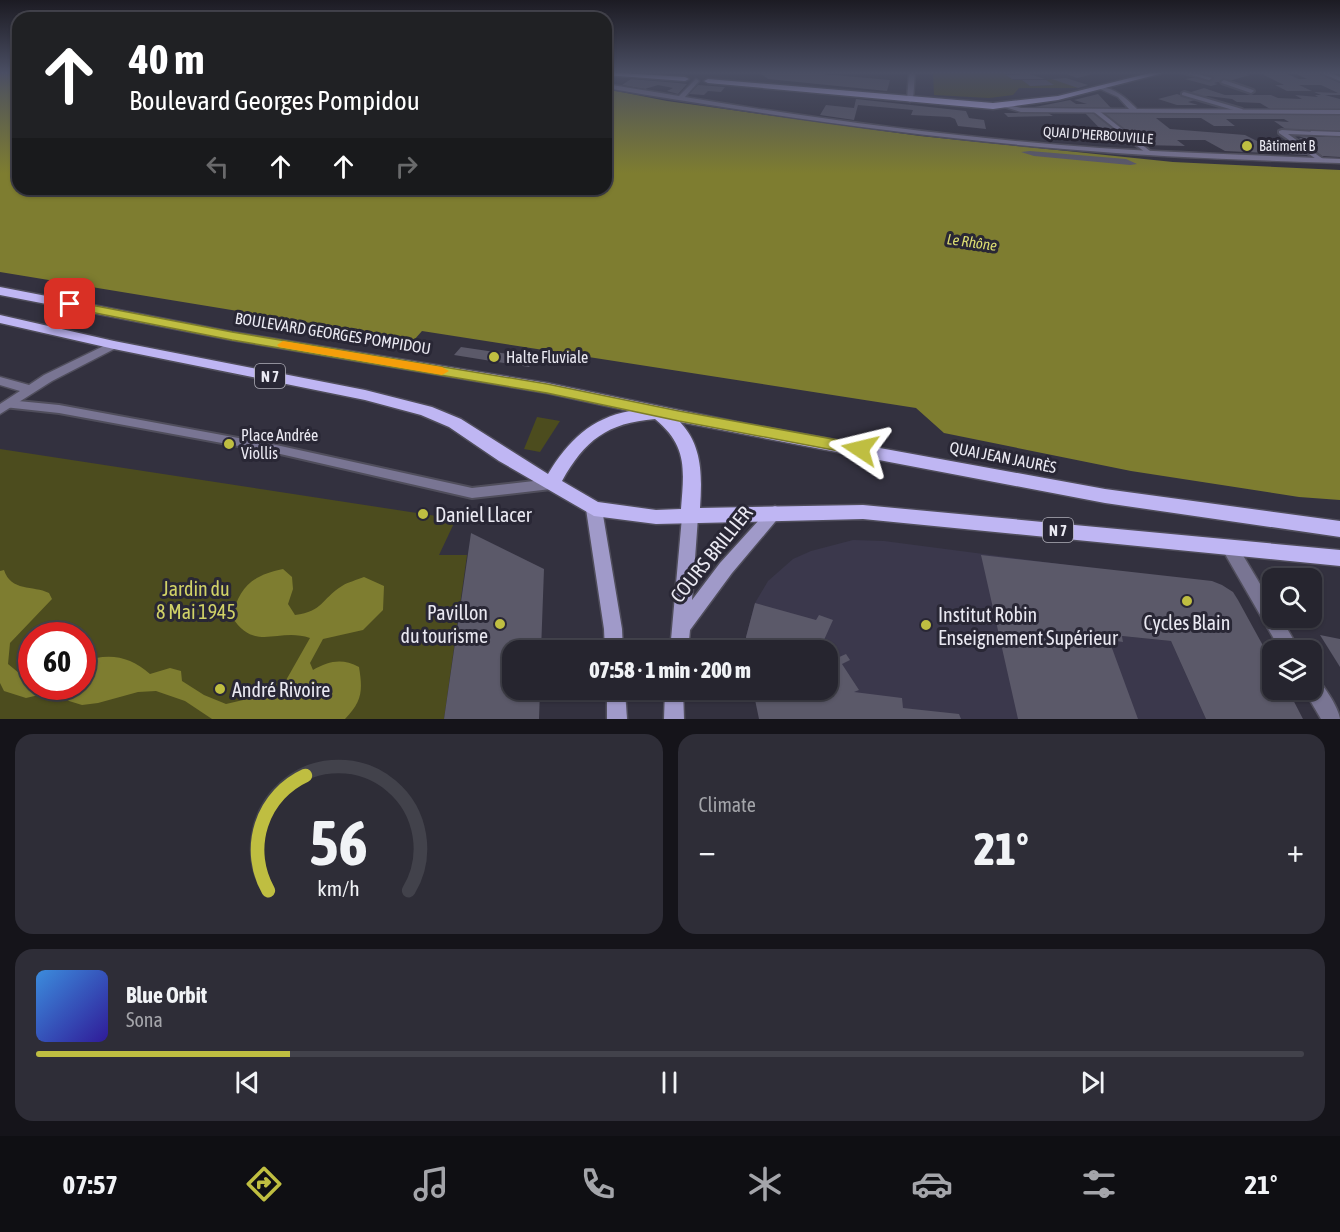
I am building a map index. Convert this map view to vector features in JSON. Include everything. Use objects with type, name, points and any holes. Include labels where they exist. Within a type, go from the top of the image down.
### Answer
[{"type":"main road","points":[[976,106],[1007,106]]},
{"type":"main road","name":"BOULEVARD GEORGES POMPIDOU","points":[[0,291],[232,336],[547,388],[659,412]]},
{"type":"main road","name":"N 7","points":[[0,319],[114,345],[365,395],[426,411],[455,423],[505,457],[551,483]]},
{"type":"main road","points":[[659,412],[681,433],[689,450],[693,466],[690,517],[656,517],[594,509],[551,483],[564,460],[597,427],[622,416],[659,412]]},
{"type":"main road","name":"QUAI JEAN JAURÈS","points":[[659,412],[1106,496],[1340,530]]},
{"type":"main road","points":[[594,509],[613,640]]},
{"type":"main road","name":"N 7","points":[[690,517],[775,512],[863,512],[1340,558]]},
{"type":"main road","name":"COURS BRILLIER","points":[[683,625],[726,568],[775,512]]},
{"type":"main road","name":"COURS BRILLIER","points":[[681,640],[690,517]]},
{"type":"main road","points":[[616,700],[617,719]]},
{"type":"main road","points":[[674,700],[674,719]]},
{"type":"street","name":"QUAI D'HERBOUVILLE","points":[[728,106],[935,134],[1066,148],[1340,161]]},
{"type":"street","points":[[1004,106],[1021,110],[1340,112]]},
{"type":"street","points":[[1130,106],[1135,111]]},
{"type":"street","points":[[1314,133],[1340,134]]},
{"type":"street","points":[[4,407],[29,389],[114,345]]},
{"type":"street","points":[[0,381],[29,389]]},
{"type":"street","points":[[1229,547],[1284,640]]},
{"type":"street","points":[[1321,700],[1332,719]]},
{"type":"lane","points":[[1222,106],[1240,111]]},
{"type":"lane","points":[[1096,111],[1148,152]]},
{"type":"lane","points":[[1314,133],[1281,132],[1321,160]]},
{"type":"lane","points":[[4,407],[49,407],[264,447],[472,493],[551,483]]},
{"type":"shaded area","name":"Institut Robin Enseignement Supérieur","points":[[853,540],[884,541],[1083,567],[1123,642],[1122,636],[1171,641],[1206,719],[759,719],[804,700],[838,700],[838,640],[746,640],[755,603],[768,581],[793,559],[811,551]]},
{"type":"green space","points":[[537,417],[560,421],[540,452],[524,449]]},
{"type":"green space","name":"Jardin du 8 Mai 1945","points":[[0,449],[456,519],[439,555],[467,555],[444,719],[0,719]]},
{"type":"water","name":"Le Rhône","points":[[0,106],[12,106],[12,195],[612,195],[612,106],[700,106],[920,136],[1173,162],[1340,170],[1340,500],[1299,497],[1131,471],[944,433],[916,408],[422,331],[414,340],[0,272]]},
{"type":"water","points":[[283,569],[292,577],[293,589],[288,604],[295,615],[317,608],[342,586],[364,577],[384,586],[383,610],[363,630],[323,639],[310,663],[313,670],[336,662],[347,662],[359,667],[360,695],[355,707],[345,719],[212,719],[185,701],[156,691],[138,692],[82,705],[68,700],[96,700],[96,658],[101,657],[127,660],[150,674],[170,668],[181,671],[182,681],[204,695],[226,704],[273,693],[285,682],[310,638],[298,635],[258,637],[241,628],[232,617],[243,590],[256,579]]},
{"type":"water","points":[[4,570],[12,582],[49,593],[52,599],[30,622],[18,622],[18,635],[10,643],[8,664],[18,672],[18,695],[4,691],[0,683],[0,571]]},
{"type":"building","points":[[826,106],[854,108],[858,106],[854,120],[820,115]]},
{"type":"building","points":[[864,106],[916,106],[966,111],[969,118],[984,120],[986,129],[958,126],[955,119],[950,117],[911,115],[913,110]]},
{"type":"building","points":[[1042,106],[1109,106],[1111,108],[1030,108]]},
{"type":"building","points":[[1264,106],[1340,106],[1340,110],[1270,109]]},
{"type":"building","points":[[1084,112],[1095,113],[1127,141],[1112,141]]},
{"type":"building","points":[[1102,112],[1340,114],[1340,133],[1287,130],[1274,121],[1289,122],[1284,119],[1226,119],[1235,126],[1214,126],[1201,118],[1156,118],[1170,129],[1245,135],[1261,143],[1278,144],[1273,140],[1288,141],[1309,155],[1225,151],[1205,140],[1177,140],[1185,146],[1143,145]]},
{"type":"building","points":[[1004,113],[1048,113],[1053,116],[1008,117]]},
{"type":"building","points":[[1321,134],[1340,135],[1340,157],[1322,156],[1299,138],[1304,138],[1299,136],[1326,137]]},
{"type":"building","points":[[1021,152],[1126,159],[1137,164],[1034,156]]},
{"type":"building","name":"Halte Fluviale","points":[[461,347],[535,358],[529,367],[454,355]]},
{"type":"building","name":"Pavillon du tourisme","points":[[471,533],[544,569],[541,640],[502,640],[502,700],[540,700],[539,719],[444,719]]},
{"type":"building","points":[[981,555],[1212,581],[1222,585],[1233,592],[1262,644],[1262,700],[1293,700],[1303,719],[1206,719],[1171,641],[1122,636],[1123,642],[1109,640],[1138,719],[1018,719]]},
{"type":"building","points":[[755,603],[816,620],[819,615],[833,620],[824,640],[746,640]]},
{"type":"building","points":[[1320,635],[1340,639],[1340,667]]},
{"type":"building","points":[[846,654],[850,660],[842,664],[859,690],[854,692],[902,698],[903,708],[959,714],[961,719],[759,719],[755,700],[838,700],[838,658]]},
{"type":"slow traffic","points":[[283,345],[442,371]]},
{"type":"place","name":"Bâtiment B","points":[[1247,146]]},
{"type":"place","name":"Halte Fluviale","points":[[494,357]]},
{"type":"place","name":"Place Andrée Viollis","points":[[229,444]]},
{"type":"place","name":"Daniel Llacer","points":[[423,514]]},
{"type":"place","name":"Cycles Blain","points":[[1187,601]]},
{"type":"place","name":"Pavillon du tourisme","points":[[500,624]]},
{"type":"place","name":"Institut Robin Enseignement Supérieur","points":[[926,625]]},
{"type":"place","name":"André Rivoire","points":[[220,689]]},
{"type":"route","points":[[70,304],[232,336],[547,388],[737,428],[860,449]]}]
